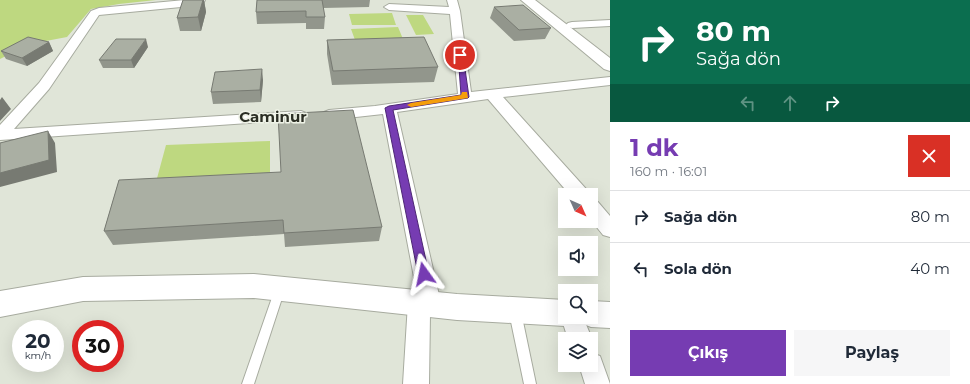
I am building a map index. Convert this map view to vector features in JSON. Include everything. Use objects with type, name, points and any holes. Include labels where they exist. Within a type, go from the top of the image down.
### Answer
[{"type":"street","points":[[0,135],[44,86],[95,13],[104,10],[181,4],[200,0]]},
{"type":"street","points":[[527,0],[610,66]]},
{"type":"street","points":[[538,0],[610,53]]},
{"type":"street","points":[[389,7],[454,6],[465,97]]},
{"type":"street","points":[[572,25],[610,23]]},
{"type":"street","points":[[0,135],[375,111],[465,97],[610,81]]},
{"type":"street","points":[[492,94],[574,188]]},
{"type":"street","points":[[389,108],[424,304],[416,384]]},
{"type":"street","points":[[598,215],[610,228]]},
{"type":"street","points":[[0,304],[83,289],[254,286],[424,304],[558,313]]},
{"type":"street","points":[[598,314],[610,315]]},
{"type":"street","points":[[594,372],[598,384]]},
{"type":"lane","points":[[248,384],[280,288]]},
{"type":"lane","points":[[514,310],[530,384]]},
{"type":"green space","points":[[0,0],[156,0],[91,9],[67,37],[30,44],[0,59]]},
{"type":"green space","points":[[392,13],[396,25],[352,25],[349,14]]},
{"type":"green space","points":[[406,15],[423,15],[434,34],[416,35]]},
{"type":"green space","points":[[398,27],[403,39],[355,40],[351,29]]},
{"type":"green space","points":[[270,141],[270,178],[156,182],[166,145]]},
{"type":"building","points":[[183,0],[203,0],[198,17],[177,18]]},
{"type":"building","points":[[257,0],[322,0],[325,17],[306,17],[306,11],[256,12]]},
{"type":"building","points":[[523,5],[551,28],[519,30],[494,7]]},
{"type":"building","points":[[28,37],[49,42],[22,58],[1,51]]},
{"type":"building","points":[[424,37],[438,67],[333,71],[327,40]]},
{"type":"building","points":[[116,39],[146,39],[131,60],[99,60]]},
{"type":"building","points":[[262,69],[260,90],[211,92],[215,72]]},
{"type":"building","points":[[353,110],[382,227],[284,233],[283,220],[104,231],[119,180],[281,172],[278,114]]},
{"type":"building","points":[[48,131],[49,160],[0,173],[0,143]]},
{"type":"slow traffic","points":[[411,105],[465,97],[465,94]]},
{"type":"district","name":"Caminur","points":[[273,117]]},
{"type":"route","points":[[424,274],[389,108],[465,97],[460,55]]}]
